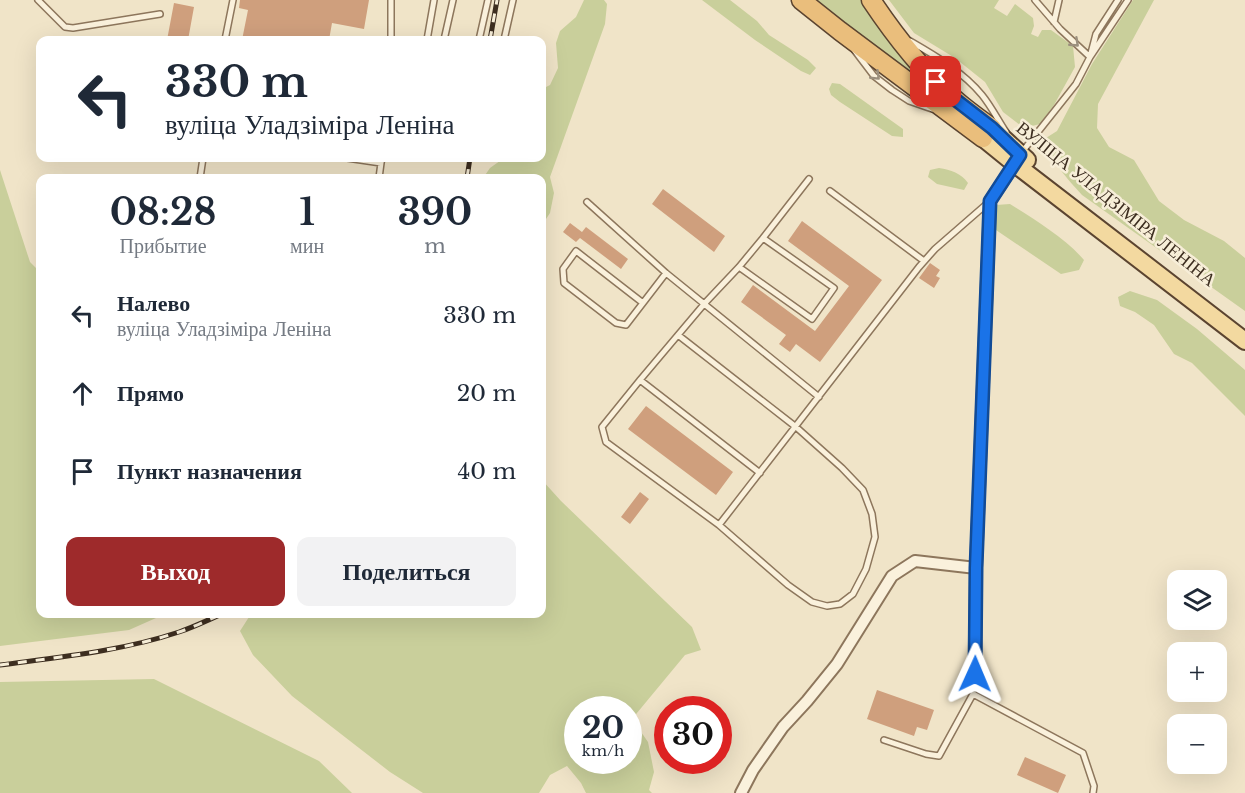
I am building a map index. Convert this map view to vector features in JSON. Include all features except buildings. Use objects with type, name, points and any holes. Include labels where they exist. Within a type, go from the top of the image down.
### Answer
[{"type":"highway","points":[[801,0],[956,118],[987,133]]},
{"type":"highway","points":[[871,0],[890,29],[936,82],[987,133]]},
{"type":"main road","name":"ВУЛІЦА УЛАДЗІМІРА ЛЕНІНА","points":[[987,133],[1245,341]]},
{"type":"main road","name":"ВУЛІЦА УЛАДЗІМІРА ЛЕНІНА","points":[[1018,159],[1245,333]]},
{"type":"street","points":[[975,674],[976,568],[990,201],[1018,159]]},
{"type":"street","points":[[741,793],[753,770],[783,727],[837,664],[892,576],[915,561],[976,568]]},
{"type":"lane","points":[[38,0],[65,27],[73,28],[160,14]]},
{"type":"lane","points":[[226,36],[233,0]]},
{"type":"lane","points":[[390,0],[391,36]]},
{"type":"lane","points":[[428,36],[434,0]]},
{"type":"lane","points":[[445,36],[453,0]]},
{"type":"lane","points":[[480,36],[488,0]]},
{"type":"lane","points":[[505,36],[513,0]]},
{"type":"lane","points":[[1035,0],[1090,57]]},
{"type":"lane","points":[[1054,22],[1059,0]]},
{"type":"lane","points":[[1090,57],[1096,34],[1118,0]]},
{"type":"lane","points":[[890,29],[942,60],[983,96],[1018,159],[1076,84],[1090,57],[1128,0]]},
{"type":"lane","points":[[678,335],[796,427],[843,468],[864,490],[872,514],[875,537],[866,569],[853,594],[840,604],[827,606],[812,602],[719,525],[606,442],[602,427],[640,380],[705,303],[739,267],[809,179]]},
{"type":"lane","points":[[830,191],[924,261]]},
{"type":"lane","points":[[719,525],[924,261],[990,201]]},
{"type":"lane","points":[[587,202],[666,273],[819,397]]},
{"type":"lane","points":[[739,267],[812,319],[834,288],[763,238]]},
{"type":"lane","points":[[643,303],[576,251],[563,269],[564,283],[616,323],[626,325],[643,303],[666,273]]},
{"type":"lane","points":[[640,380],[760,473]]},
{"type":"lane","points":[[884,740],[939,756],[973,694],[975,674]]},
{"type":"lane","points":[[973,694],[1083,753],[1094,786],[1094,793]]},
{"type":"green space","points":[[584,0],[604,0],[607,4],[605,24],[550,177],[554,193],[550,213],[546,219],[546,174],[486,174],[498,162],[546,162],[546,87],[550,85],[558,68],[556,43],[560,31],[576,17]]},
{"type":"green space","points":[[702,0],[730,0],[757,21],[769,35],[808,60],[816,68],[810,75],[801,71]]},
{"type":"green space","points":[[813,0],[862,0],[931,90]]},
{"type":"green space","points":[[889,0],[999,0],[994,8],[1007,16],[1015,4],[1033,18],[1034,26],[1031,34],[1038,37],[1042,30],[1051,30],[1073,46],[1075,67],[1054,105],[1040,124],[1024,128],[1003,112],[985,82],[955,58],[914,33]]},
{"type":"green space","points":[[1133,0],[1154,0],[1098,104],[1097,128],[1109,147],[1134,160],[1159,201],[1184,220],[1224,241],[1245,258],[1245,311],[1082,195],[1060,169],[1048,146],[1046,138],[1057,131],[1092,64]]},
{"type":"green space","points":[[832,83],[840,84],[903,129],[903,137],[892,136],[840,102],[831,95],[829,89]]},
{"type":"green space","points":[[939,168],[959,174],[968,183],[964,190],[937,184],[928,177],[930,170]]},
{"type":"green space","points":[[0,170],[30,262],[36,268],[36,618],[156,618],[129,630],[0,646]]},
{"type":"green space","points":[[1010,204],[1068,244],[1084,260],[1079,270],[1061,274],[996,230],[991,216],[996,205]]},
{"type":"green space","points":[[1130,291],[1157,300],[1197,329],[1245,370],[1245,416],[1192,363],[1174,354],[1154,325],[1135,312],[1120,306],[1118,297]]},
{"type":"green space","points":[[546,484],[692,627],[701,650],[685,655],[642,707],[642,696],[564,696],[564,768],[550,775],[539,793],[423,793],[390,772],[292,696],[253,655],[240,631],[248,618],[546,618]]},
{"type":"green space","points":[[154,679],[319,761],[352,793],[0,793],[0,682]]},
{"type":"green space","points":[[642,733],[648,742],[654,772],[649,790],[652,793],[586,793],[574,774],[642,774]]},
{"type":"railway","points":[[491,36],[497,0]]},
{"type":"railway","points":[[468,174],[469,162]]},
{"type":"railway","points":[[0,665],[91,653],[135,644],[179,632],[213,618]]},
{"type":"route","points":[[936,82],[992,128],[1020,155],[990,201],[976,568],[975,674]]}]
